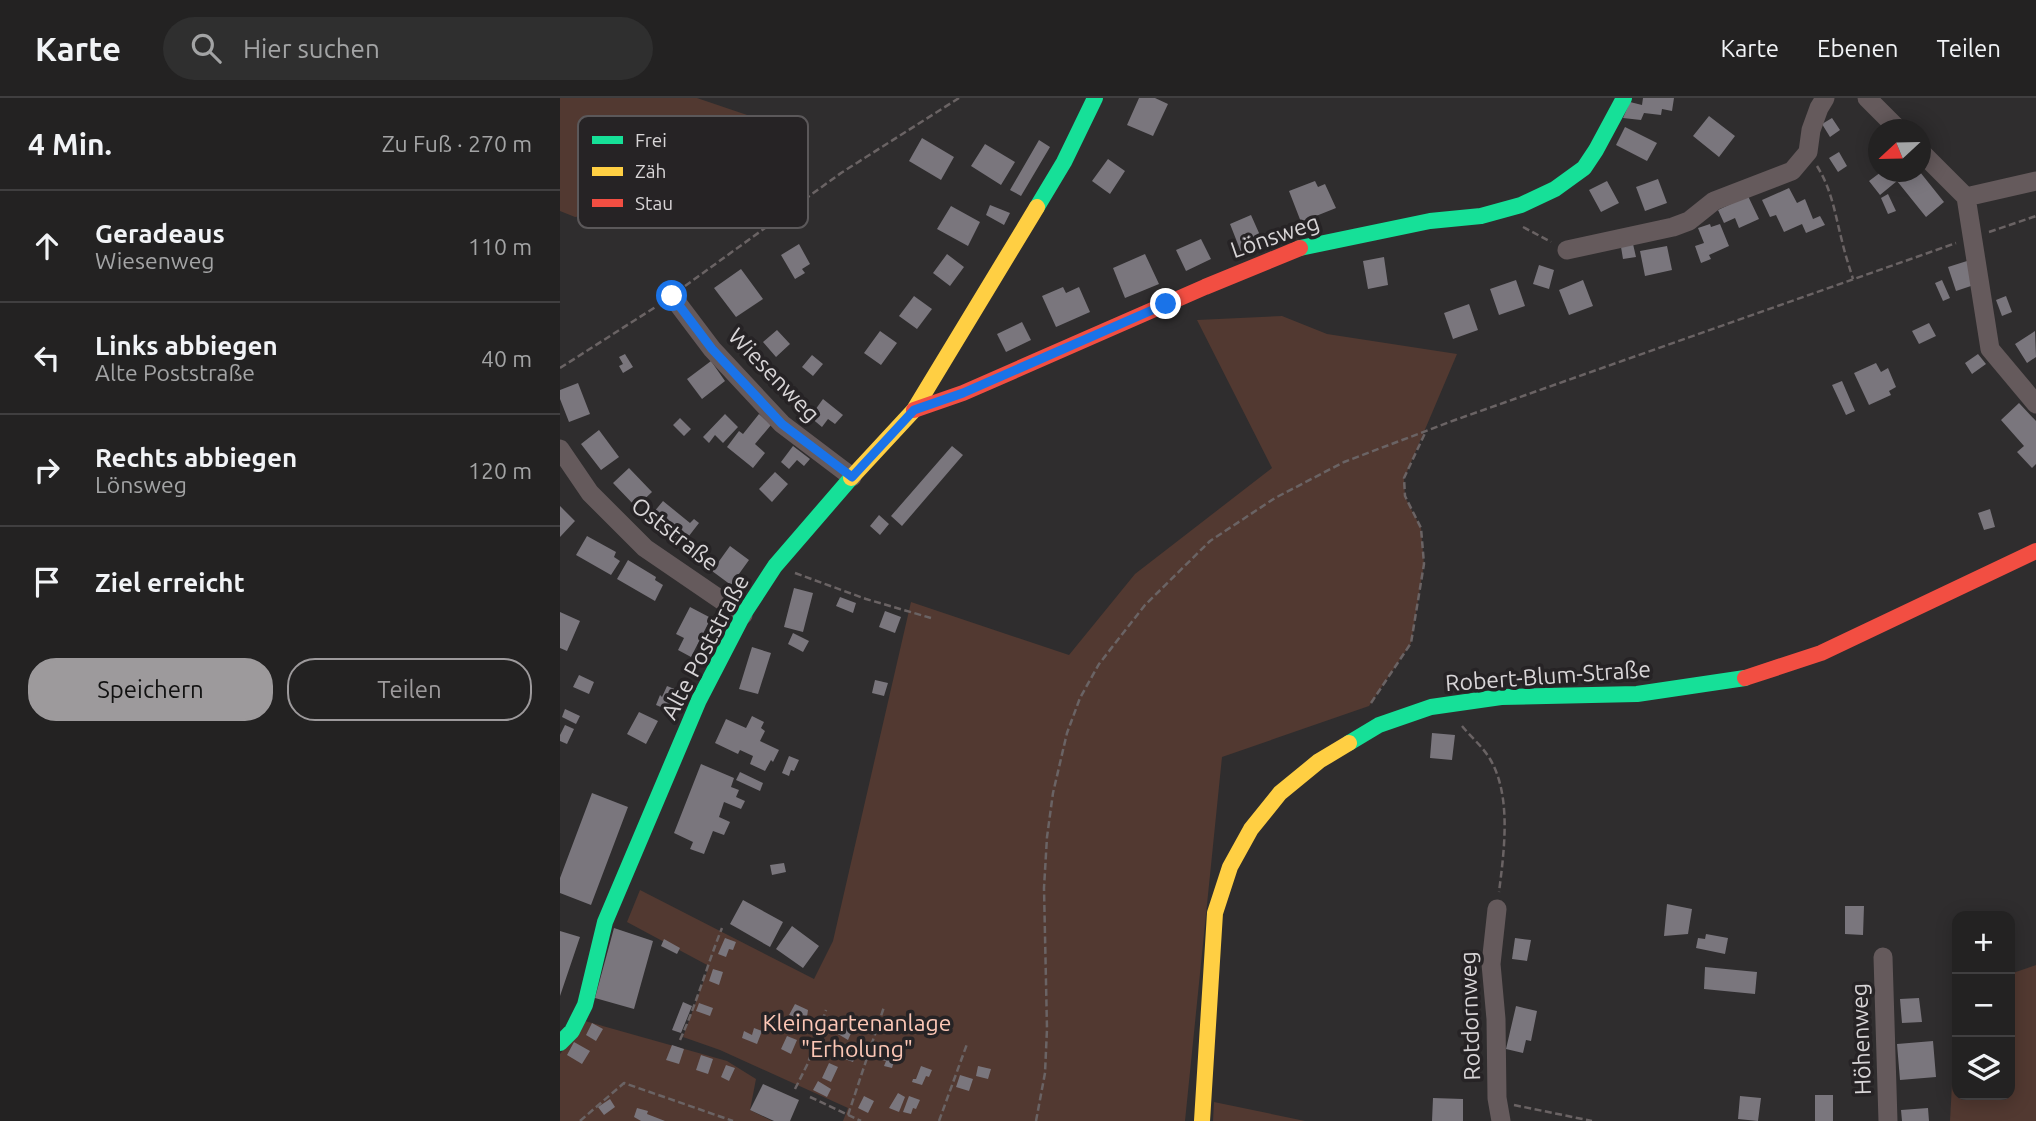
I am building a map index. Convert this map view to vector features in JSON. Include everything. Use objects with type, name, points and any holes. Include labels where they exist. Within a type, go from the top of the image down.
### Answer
[{"type":"street","name":"Alte Poststraße","points":[[560,1043],[566,1039],[580,1018],[605,922],[699,700],[743,615],[775,566],[914,410],[1064,162],[1095,98]]},
{"type":"street","name":"Lönsweg","points":[[914,410],[963,393],[1301,248],[1430,221],[1481,216],[1521,205],[1555,189],[1584,168],[1624,98]]},
{"type":"street","points":[[1567,250],[1673,227],[1689,221],[1714,201],[1792,171],[1808,152],[1811,130],[1818,108],[1825,98]]},
{"type":"street","points":[[1867,98],[1888,119]]},
{"type":"street","points":[[1931,162],[1966,197],[1990,349],[2036,404]]},
{"type":"street","points":[[1966,197],[2036,181]]},
{"type":"street","name":"Wiesenweg","points":[[672,296],[712,349],[782,424],[852,477]]},
{"type":"street","name":"Oststraße","points":[[560,449],[590,493],[645,548],[743,615]]},
{"type":"street","name":"Robert-Blum-Straße","points":[[1202,1121],[1215,913],[1230,867],[1251,829],[1280,793],[1319,761],[1379,725],[1431,707],[1501,697],[1637,694],[1741,679],[1821,653],[2036,551]]},
{"type":"street","name":"Rotdornweg","points":[[1497,909],[1491,964],[1499,1111]]},
{"type":"street","name":"Höhenweg","points":[[1883,957],[1888,1121]]},
{"type":"path","points":[[808,197],[959,98]]},
{"type":"path","points":[[1808,152],[1824,177],[1837,211],[1853,279]]},
{"type":"path","points":[[1495,212],[1567,250]]},
{"type":"path","points":[[1990,232],[2036,216]]},
{"type":"path","points":[[560,368],[672,296],[765,228]]},
{"type":"path","points":[[1036,1121],[1045,1073],[1047,1029],[1044,888],[1047,837],[1053,793],[1067,733],[1080,698],[1099,664],[1145,605],[1210,541],[1286,492],[1344,462],[1965,240]]},
{"type":"path","points":[[1379,725],[1369,706],[1411,643],[1424,564],[1421,528],[1405,496],[1404,478],[1426,431]]},
{"type":"path","points":[[775,566],[866,599],[931,618]]},
{"type":"path","points":[[1454,704],[1459,722],[1490,760],[1501,790],[1506,835],[1497,909]]},
{"type":"path","points":[[680,1040],[723,928]]},
{"type":"path","points":[[848,1115],[884,1007]]},
{"type":"path","points":[[795,1089],[808,1063],[826,1010]]},
{"type":"path","points":[[939,1121],[967,1044]]},
{"type":"path","points":[[580,1121],[624,1083],[733,1121]]},
{"type":"path","points":[[810,1097],[861,1121]]},
{"type":"path","points":[[1499,1111],[1592,1121]]},
{"type":"green space","points":[[560,98],[697,98],[750,116],[578,116],[578,217],[560,211]]},
{"type":"green space","points":[[1282,316],[1327,334],[1457,354],[1404,479],[1405,497],[1421,528],[1424,564],[1411,643],[1369,706],[1222,757],[1185,1121],[843,1121],[848,1108],[720,1050],[683,1037],[709,966],[627,922],[640,890],[814,979],[833,941],[911,602],[1069,655],[1135,574],[1272,468],[1197,320]]},
{"type":"green space","points":[[2036,965],[2036,1121],[1950,1121],[1952,1084],[1952,1100],[2015,1100],[2015,972]]},
{"type":"green space","name":"Kleingartenanlage \"Erholung\"","points":[[585,1021],[727,1061],[756,1079],[750,1110],[772,1121],[560,1121],[560,1054]]},
{"type":"green space","points":[[1214,1102],[1305,1121],[1213,1121]]},
{"type":"building","points":[[1139,98],[1155,98],[1168,104],[1153,136],[1127,125]]},
{"type":"building","points":[[1643,98],[1674,98],[1672,111],[1662,109],[1661,115],[1644,113],[1641,120],[1623,118],[1630,102],[1642,105]]},
{"type":"building","points":[[1709,116],[1735,136],[1719,157],[1693,136]]},
{"type":"building","points":[[1832,118],[1840,130],[1830,137],[1822,124]]},
{"type":"building","points":[[1625,127],[1657,143],[1647,161],[1616,145]]},
{"type":"building","points":[[922,138],[954,157],[941,180],[909,161]]},
{"type":"building","points":[[1039,140],[1050,147],[1021,196],[1010,190]]},
{"type":"building","points":[[985,144],[1015,162],[1001,185],[971,166]]},
{"type":"building","points":[[1839,152],[1847,166],[1838,172],[1829,158]]},
{"type":"building","points":[[1108,159],[1125,171],[1110,194],[1092,181]]},
{"type":"building","points":[[1658,179],[1667,203],[1645,211],[1636,187]]},
{"type":"building","points":[[1315,181],[1318,187],[1325,184],[1336,208],[1301,222],[1289,191]]},
{"type":"building","points":[[1607,181],[1619,203],[1601,212],[1589,190]]},
{"type":"building","points":[[1870,182],[1896,182],[1880,195]]},
{"type":"building","points":[[1898,182],[1928,182],[1944,202],[1926,217]]},
{"type":"building","points":[[1789,188],[1797,203],[1805,199],[1813,219],[1820,216],[1825,225],[1806,233],[1802,224],[1784,232],[1776,215],[1770,217],[1762,200]]},
{"type":"building","points":[[1888,194],[1896,211],[1888,214],[1881,198]]},
{"type":"building","points":[[1748,196],[1759,219],[1739,228],[1735,218],[1724,223],[1718,210]]},
{"type":"building","points":[[990,205],[1010,213],[1004,225],[986,215]]},
{"type":"building","points":[[951,206],[980,222],[968,246],[937,229]]},
{"type":"building","points":[[1251,215],[1263,242],[1241,252],[1230,224]]},
{"type":"building","points":[[1710,224],[1711,227],[1720,224],[1729,246],[1709,255],[1711,259],[1701,263],[1695,246],[1704,243],[1698,228]]},
{"type":"building","points":[[1201,239],[1211,259],[1186,271],[1176,250]]},
{"type":"building","points":[[799,244],[810,264],[802,269],[805,273],[795,279],[781,255]]},
{"type":"building","points":[[1633,244],[1636,257],[1623,259],[1621,247]]},
{"type":"building","points":[[1667,246],[1672,270],[1645,276],[1640,251]]},
{"type":"building","points":[[947,254],[964,267],[950,286],[933,273]]},
{"type":"building","points":[[1145,254],[1159,284],[1125,298],[1113,268]]},
{"type":"building","points":[[1384,257],[1388,285],[1368,289],[1363,261]]},
{"type":"building","points":[[1967,261],[1974,285],[1956,291],[1948,267]]},
{"type":"building","points":[[1539,265],[1554,270],[1549,289],[1533,284]]},
{"type":"building","points":[[741,269],[763,299],[736,317],[714,288]]},
{"type":"building","points":[[1516,280],[1525,306],[1499,315],[1490,289]]},
{"type":"building","points":[[1583,280],[1593,306],[1569,315],[1559,290]]},
{"type":"building","points":[[1942,280],[1950,298],[1943,301],[1935,283]]},
{"type":"building","points":[[1063,287],[1066,293],[1079,287],[1090,312],[1056,327],[1042,296]]},
{"type":"building","points":[[914,296],[932,309],[917,329],[899,316]]},
{"type":"building","points":[[2006,296],[2012,312],[2002,316],[1996,300]]},
{"type":"building","points":[[1469,304],[1478,330],[1453,339],[1444,313]]},
{"type":"building","points":[[1022,322],[1031,340],[1006,352],[997,334]]},
{"type":"building","points":[[1929,323],[1936,336],[1919,344],[1912,331]]},
{"type":"building","points":[[777,330],[790,344],[776,357],[763,342]]},
{"type":"building","points":[[880,331],[897,343],[881,365],[864,353]]},
{"type":"building","points":[[2035,331],[2036,357],[2027,363],[2015,344]]},
{"type":"building","points":[[625,354],[633,367],[623,373],[619,366],[623,364],[619,357]]},
{"type":"building","points":[[1978,354],[1986,364],[1972,374],[1965,363]]},
{"type":"building","points":[[812,355],[823,364],[813,376],[802,367]]},
{"type":"building","points":[[711,361],[725,381],[702,399],[687,379]]},
{"type":"building","points":[[1876,363],[1881,372],[1888,368],[1896,387],[1889,391],[1891,395],[1869,405],[1854,373]]},
{"type":"building","points":[[1842,381],[1855,411],[1846,415],[1832,385]]},
{"type":"building","points":[[578,383],[590,414],[569,422],[560,399],[560,390]]},
{"type":"building","points":[[823,399],[843,415],[835,424],[828,419],[822,427],[810,417]]},
{"type":"building","points":[[2019,403],[2036,421],[2036,464],[2032,468],[2017,452],[2024,446],[2001,420]]},
{"type":"building","points":[[725,414],[738,427],[723,443],[715,435],[709,443],[703,437]]},
{"type":"building","points":[[759,414],[771,425],[755,444],[765,453],[753,468],[727,447],[739,431],[743,434]]},
{"type":"building","points":[[680,418],[691,429],[684,436],[673,425]]},
{"type":"building","points":[[599,430],[619,457],[601,470],[581,444]]},
{"type":"building","points":[[793,446],[810,459],[804,466],[797,460],[789,469],[781,462]]},
{"type":"building","points":[[952,446],[963,455],[902,526],[891,516]]},
{"type":"building","points":[[629,468],[652,492],[636,507],[613,483]]},
{"type":"building","points":[[775,472],[788,484],[772,502],[759,489]]},
{"type":"building","points":[[663,501],[690,523],[694,519],[699,523],[682,545],[649,518]]},
{"type":"building","points":[[560,506],[575,521],[560,537]]},
{"type":"building","points":[[1990,509],[1995,527],[1984,530],[1978,513]]},
{"type":"building","points":[[879,515],[889,524],[880,535],[870,526]]},
{"type":"building","points":[[587,536],[616,552],[614,557],[620,561],[611,575],[576,555]]},
{"type":"building","points":[[730,546],[749,560],[731,585],[712,571]]},
{"type":"building","points":[[628,560],[656,577],[655,580],[663,585],[655,601],[617,579]]},
{"type":"building","points":[[794,588],[813,593],[803,632],[784,627]]},
{"type":"building","points":[[840,597],[856,603],[853,613],[836,606]]},
{"type":"building","points":[[690,607],[711,618],[691,657],[678,650],[684,638],[676,634]]},
{"type":"building","points":[[885,611],[901,617],[895,633],[879,627]]},
{"type":"building","points":[[560,612],[580,621],[567,651],[560,648]]},
{"type":"building","points":[[793,633],[809,641],[803,652],[788,644]]},
{"type":"building","points":[[752,647],[771,653],[758,694],[739,689]]},
{"type":"building","points":[[579,675],[594,682],[589,694],[573,687]]},
{"type":"building","points":[[875,680],[888,683],[884,696],[872,693]]},
{"type":"building","points":[[667,686],[682,692],[673,712],[656,705]]},
{"type":"building","points":[[565,709],[580,716],[576,724],[562,717]]},
{"type":"building","points":[[639,712],[658,721],[646,744],[627,734]]},
{"type":"building","points":[[752,716],[764,722],[761,728],[765,731],[760,741],[779,750],[765,771],[750,764],[753,756],[740,750],[738,754],[715,743],[726,719],[746,728]]},
{"type":"building","points":[[565,725],[574,729],[567,744],[560,741]]},
{"type":"building","points":[[1432,733],[1455,735],[1452,760],[1430,758]]},
{"type":"building","points":[[789,756],[799,760],[789,776],[782,773]]},
{"type":"building","points":[[701,764],[734,778],[731,787],[739,790],[736,797],[745,801],[741,809],[724,802],[719,817],[730,822],[724,835],[713,831],[704,854],[690,849],[693,842],[674,833]]},
{"type":"building","points":[[740,772],[763,783],[760,791],[736,780]]},
{"type":"building","points":[[592,793],[628,807],[591,905],[560,893],[560,878]]},
{"type":"building","points":[[784,863],[786,872],[772,875],[770,865]]},
{"type":"building","points":[[743,900],[783,922],[770,947],[730,924]]},
{"type":"building","points":[[1667,904],[1692,909],[1688,934],[1664,936]]},
{"type":"building","points":[[1845,906],[1864,906],[1863,935],[1845,934]]},
{"type":"building","points":[[792,926],[819,946],[803,968],[776,949]]},
{"type":"building","points":[[614,928],[653,941],[634,1009],[595,998]]},
{"type":"building","points":[[560,931],[580,937],[560,996]]},
{"type":"building","points":[[1706,934],[1728,938],[1725,954],[1696,948],[1698,938],[1705,939]]},
{"type":"building","points":[[725,938],[736,942],[726,957],[718,954]]},
{"type":"building","points":[[1515,938],[1531,940],[1527,961],[1512,959]]},
{"type":"building","points":[[664,939],[680,948],[677,954],[661,946]]},
{"type":"building","points":[[1705,967],[1757,972],[1755,994],[1704,989]]},
{"type":"building","points":[[713,969],[723,972],[719,985],[709,981]]},
{"type":"building","points":[[1919,998],[1922,1022],[1902,1023],[1900,999]]},
{"type":"building","points":[[683,1002],[692,1006],[681,1033],[672,1030]]},
{"type":"building","points":[[699,1003],[713,1008],[710,1016],[696,1011]]},
{"type":"building","points":[[795,1004],[808,1010],[807,1017],[803,1015],[800,1020],[789,1015]]},
{"type":"building","points":[[1516,1006],[1537,1011],[1531,1041],[1526,1040],[1523,1053],[1506,1049]]},
{"type":"building","points":[[845,1018],[861,1025],[857,1034],[852,1031],[848,1040],[838,1034]]},
{"type":"building","points":[[592,1023],[603,1029],[596,1041],[586,1035]]},
{"type":"building","points":[[754,1028],[762,1031],[757,1044],[742,1038],[744,1031],[752,1035]]},
{"type":"building","points":[[787,1036],[797,1040],[791,1054],[781,1049]]},
{"type":"building","points":[[1933,1041],[1936,1077],[1900,1080],[1897,1044]]},
{"type":"building","points":[[574,1042],[590,1051],[582,1064],[567,1055]]},
{"type":"building","points":[[672,1045],[684,1049],[679,1064],[666,1060]]},
{"type":"building","points":[[847,1045],[857,1052],[853,1062],[842,1058],[845,1051],[838,1051],[840,1046],[846,1048]]},
{"type":"building","points":[[886,1049],[897,1052],[892,1068],[884,1066],[886,1061],[882,1060]]},
{"type":"building","points":[[701,1055],[713,1059],[708,1074],[696,1070]]},
{"type":"building","points":[[829,1063],[838,1067],[831,1082],[822,1078]]},
{"type":"building","points":[[726,1065],[735,1068],[729,1081],[721,1077]]},
{"type":"building","points":[[921,1066],[932,1070],[922,1085],[912,1082]]},
{"type":"building","points":[[978,1066],[991,1069],[988,1079],[976,1076]]},
{"type":"building","points":[[960,1075],[973,1079],[969,1091],[956,1087]]},
{"type":"building","points":[[818,1081],[831,1089],[827,1097],[813,1090]]},
{"type":"building","points":[[763,1084],[799,1100],[790,1121],[774,1121],[750,1110]]},
{"type":"building","points":[[898,1093],[905,1097],[899,1112],[889,1108]]},
{"type":"building","points":[[1815,1095],[1833,1095],[1833,1121],[1815,1121]]},
{"type":"building","points":[[864,1096],[874,1101],[868,1113],[858,1108]]},
{"type":"building","points":[[909,1096],[920,1100],[911,1114],[903,1112]]},
{"type":"building","points":[[1740,1096],[1761,1098],[1758,1121],[1738,1119]]},
{"type":"building","points":[[1433,1098],[1463,1099],[1463,1121],[1432,1121]]},
{"type":"building","points":[[610,1099],[615,1107],[604,1115],[598,1107]]},
{"type":"building","points":[[637,1108],[665,1121],[641,1121],[634,1117]]},
{"type":"building","points":[[1928,1108],[1929,1121],[1902,1121],[1901,1110]]},
{"type":"traffic: fast","points":[[1037,207],[1064,162],[1095,98]]},
{"type":"traffic: fast","points":[[1300,248],[1430,221],[1481,216],[1521,205],[1555,189],[1584,168],[1624,98]]},
{"type":"traffic: fast","points":[[560,1043],[572,1031],[585,1005],[605,922],[699,700],[743,615],[775,566],[851,478]]},
{"type":"traffic: fast","points":[[1349,743],[1379,725],[1431,707],[1501,697],[1637,694],[1745,678]]},
{"type":"traffic: slow","points":[[851,478],[914,410],[1037,207]]},
{"type":"traffic: slow","points":[[1202,1121],[1215,913],[1230,867],[1251,829],[1280,793],[1319,761],[1349,743]]},
{"type":"traffic: jam","points":[[914,410],[963,393],[1300,248]]},
{"type":"traffic: jam","points":[[1745,678],[1821,653],[2036,551]]},
{"type":"route","points":[[672,296],[712,349],[782,424],[852,477],[914,410],[963,393],[1166,304]]}]
